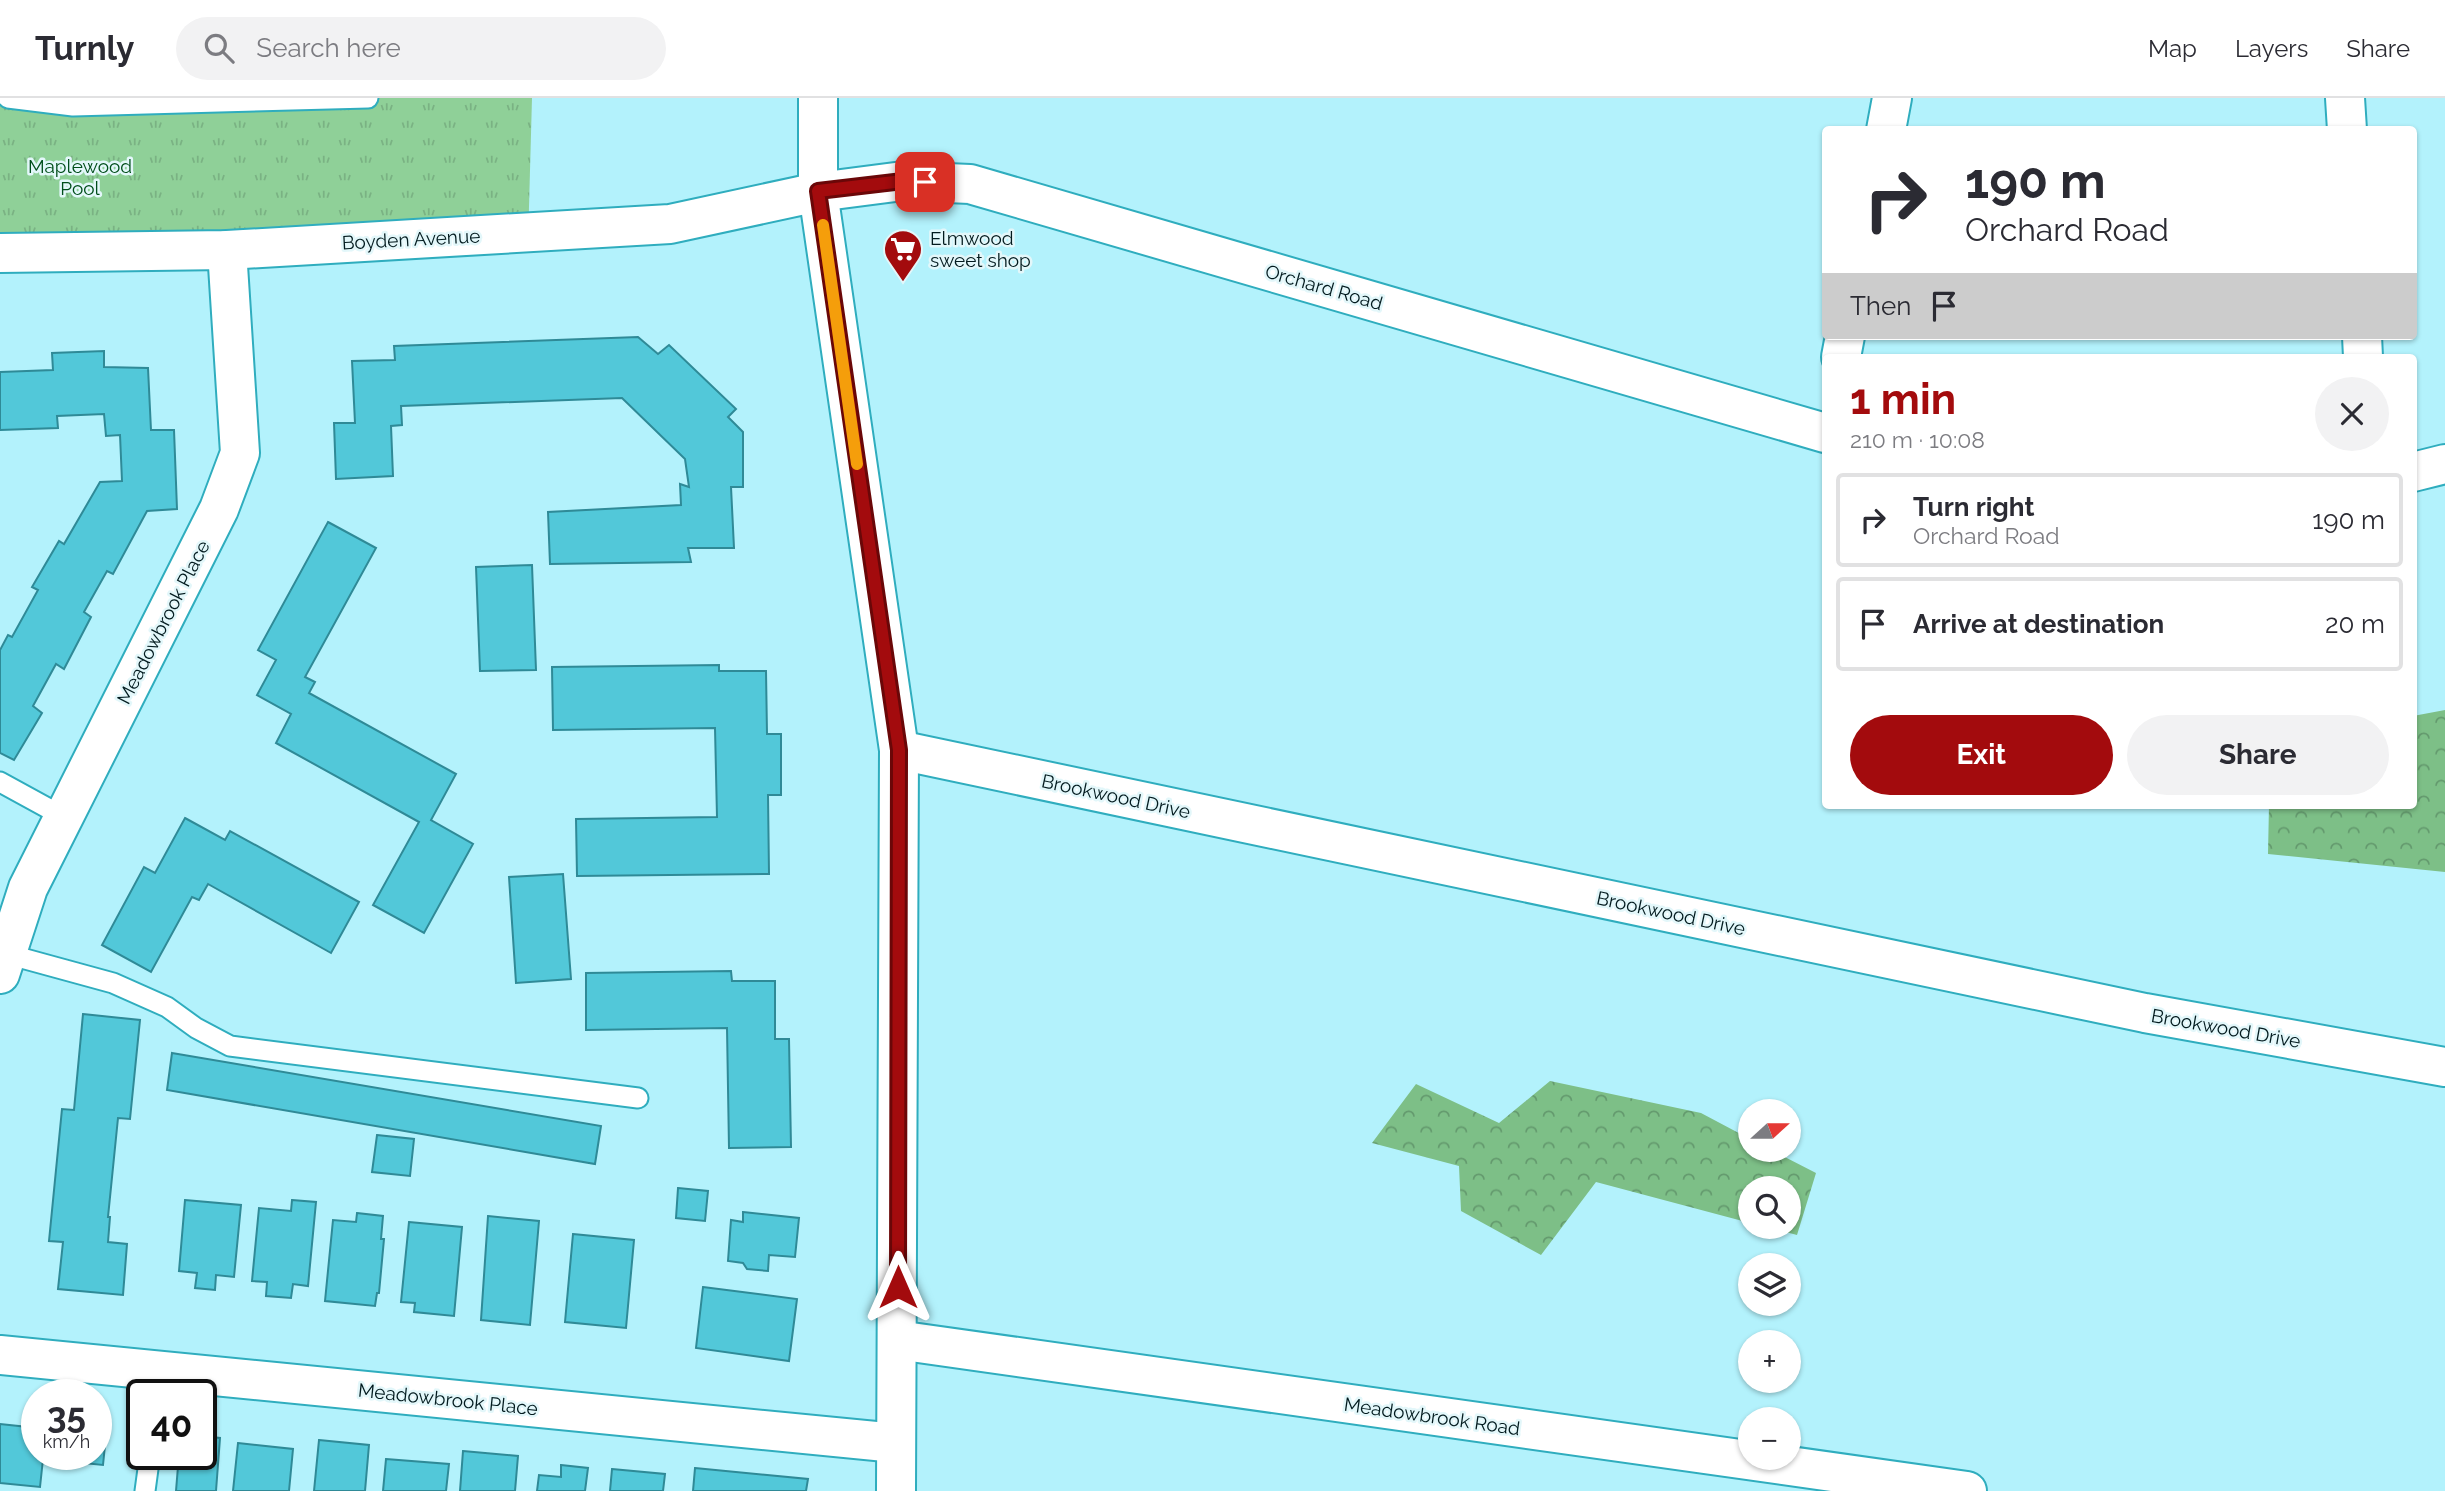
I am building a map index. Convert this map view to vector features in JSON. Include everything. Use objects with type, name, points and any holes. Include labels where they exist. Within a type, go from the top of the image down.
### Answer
[{"type":"street","points":[[818,98],[818,191],[899,750],[896,1491]]},
{"type":"street","points":[[1887,126],[1892,98]]},
{"type":"street","points":[[2345,98],[2347,126]]},
{"type":"street","name":"Orchard Road","points":[[818,191],[903,181],[970,184],[1822,432]]},
{"type":"street","name":"Boyden Avenue","points":[[0,253],[228,250],[670,223],[818,191]]},
{"type":"street","name":"Meadowbrook Place","points":[[3,964],[28,888],[219,509],[240,453],[228,250]]},
{"type":"street","points":[[2417,471],[2445,464]]},
{"type":"street","name":"Brookwood Drive","points":[[899,750],[2131,1010],[2445,1067]]},
{"type":"street","name":"Meadowbrook Road","points":[[897,1340],[1966,1491]]},
{"type":"street","name":"Meadowbrook Place","points":[[0,1355],[138,1379]]},
{"type":"street","name":"Meadowbrook Place","points":[[217,1388],[896,1443]]},
{"type":"lane","points":[[8,98],[73,106],[368,98]]},
{"type":"lane","points":[[0,782],[64,817]]},
{"type":"lane","points":[[3,964],[113,983],[167,1007],[196,1028],[230,1046],[638,1098]]},
{"type":"lane","points":[[145,1491],[148,1470]]},
{"type":"green space","name":"Maplewood Pool","points":[[0,98],[532,98],[528,243],[0,257]]},
{"type":"green space","points":[[2445,710],[2445,872],[2268,854],[2269,809],[2417,809],[2417,715]]},
{"type":"green space","points":[[1550,1081],[1701,1113],[1738,1133],[1738,1162],[1794,1162],[1816,1173],[1801,1222],[1801,1176],[1738,1176],[1738,1220],[1596,1182],[1541,1255],[1461,1211],[1459,1166],[1372,1143],[1416,1084],[1499,1123]]},
{"type":"building","points":[[638,337],[658,354],[669,345],[736,409],[728,417],[743,432],[743,487],[731,487],[734,548],[688,548],[691,562],[550,564],[548,512],[681,505],[680,484],[689,487],[685,459],[622,398],[401,406],[402,425],[391,426],[393,476],[336,479],[334,423],[355,423],[352,361],[395,360],[394,346]]},
{"type":"building","points":[[104,351],[104,367],[148,368],[151,430],[174,430],[177,509],[147,511],[113,574],[107,571],[84,612],[91,617],[64,669],[56,664],[33,706],[42,713],[14,760],[0,753],[0,650],[8,635],[12,637],[38,590],[32,587],[59,541],[64,544],[100,482],[122,481],[120,435],[106,436],[104,414],[57,416],[58,428],[0,430],[0,372],[53,370],[52,353]]},
{"type":"building","points":[[328,522],[376,548],[305,677],[315,682],[309,693],[456,774],[431,820],[473,844],[424,933],[373,905],[419,822],[276,743],[291,714],[257,695],[276,660],[258,650]]},
{"type":"building","points":[[532,565],[536,670],[480,671],[476,567]]},
{"type":"building","points":[[719,665],[719,671],[766,671],[767,734],[781,734],[781,795],[768,795],[769,874],[577,876],[576,819],[717,817],[715,728],[553,730],[552,667]]},
{"type":"building","points":[[185,818],[225,840],[230,831],[359,902],[331,953],[208,884],[199,900],[192,897],[151,972],[102,945],[144,867],[155,873]]},
{"type":"building","points":[[563,874],[571,979],[516,983],[509,877]]},
{"type":"building","points":[[731,971],[732,981],[775,981],[775,1039],[789,1039],[791,1147],[729,1148],[727,1028],[586,1030],[586,973]]},
{"type":"building","points":[[83,1014],[140,1020],[130,1119],[118,1118],[108,1217],[108,1242],[127,1244],[123,1295],[58,1289],[63,1242],[49,1241],[62,1109],[74,1110]]},
{"type":"building","points":[[172,1053],[601,1126],[595,1164],[167,1090]]},
{"type":"building","points":[[377,1135],[414,1139],[410,1176],[372,1172]]},
{"type":"building","points":[[678,1188],[708,1191],[705,1221],[676,1218]]},
{"type":"building","points":[[185,1200],[241,1205],[234,1277],[216,1275],[215,1290],[195,1288],[197,1273],[179,1271]]},
{"type":"building","points":[[292,1200],[316,1202],[308,1286],[293,1284],[291,1298],[266,1296],[267,1282],[252,1281],[259,1208],[291,1211]]},
{"type":"building","points":[[743,1212],[799,1218],[795,1257],[769,1255],[768,1271],[747,1269],[743,1263],[728,1261],[731,1220],[743,1222]]},
{"type":"building","points":[[357,1213],[383,1216],[381,1239],[384,1239],[379,1293],[375,1306],[325,1301],[333,1220],[356,1222]]},
{"type":"building","points":[[488,1216],[539,1221],[530,1325],[481,1320]]},
{"type":"building","points":[[409,1222],[462,1227],[454,1316],[414,1312],[415,1303],[401,1302]]},
{"type":"building","points":[[573,1234],[634,1240],[626,1328],[565,1322]]},
{"type":"building","points":[[703,1287],[797,1299],[789,1361],[696,1348]]},
{"type":"building","points":[[0,1424],[21,1426],[21,1470],[42,1470],[40,1487],[0,1483]]},
{"type":"building","points":[[217,1438],[220,1438],[216,1491],[176,1491],[178,1470],[217,1470]]},
{"type":"building","points":[[319,1440],[369,1445],[365,1491],[314,1491]]},
{"type":"building","points":[[238,1443],[293,1449],[289,1491],[233,1491]]},
{"type":"building","points":[[463,1451],[518,1456],[515,1491],[460,1491]]},
{"type":"building","points":[[386,1459],[449,1464],[446,1491],[383,1491]]},
{"type":"building","points":[[561,1465],[588,1468],[585,1491],[537,1491],[539,1475],[561,1477]]},
{"type":"building","points":[[695,1468],[808,1479],[806,1491],[693,1491]]},
{"type":"building","points":[[612,1469],[665,1474],[663,1491],[610,1491]]},
{"type":"slow traffic","points":[[823,225],[857,464]]},
{"type":"place","name":"Elmwood sweet shop","points":[[903,283]]},
{"type":"route","points":[[898,1287],[899,750],[818,191],[903,181],[925,182]]}]
